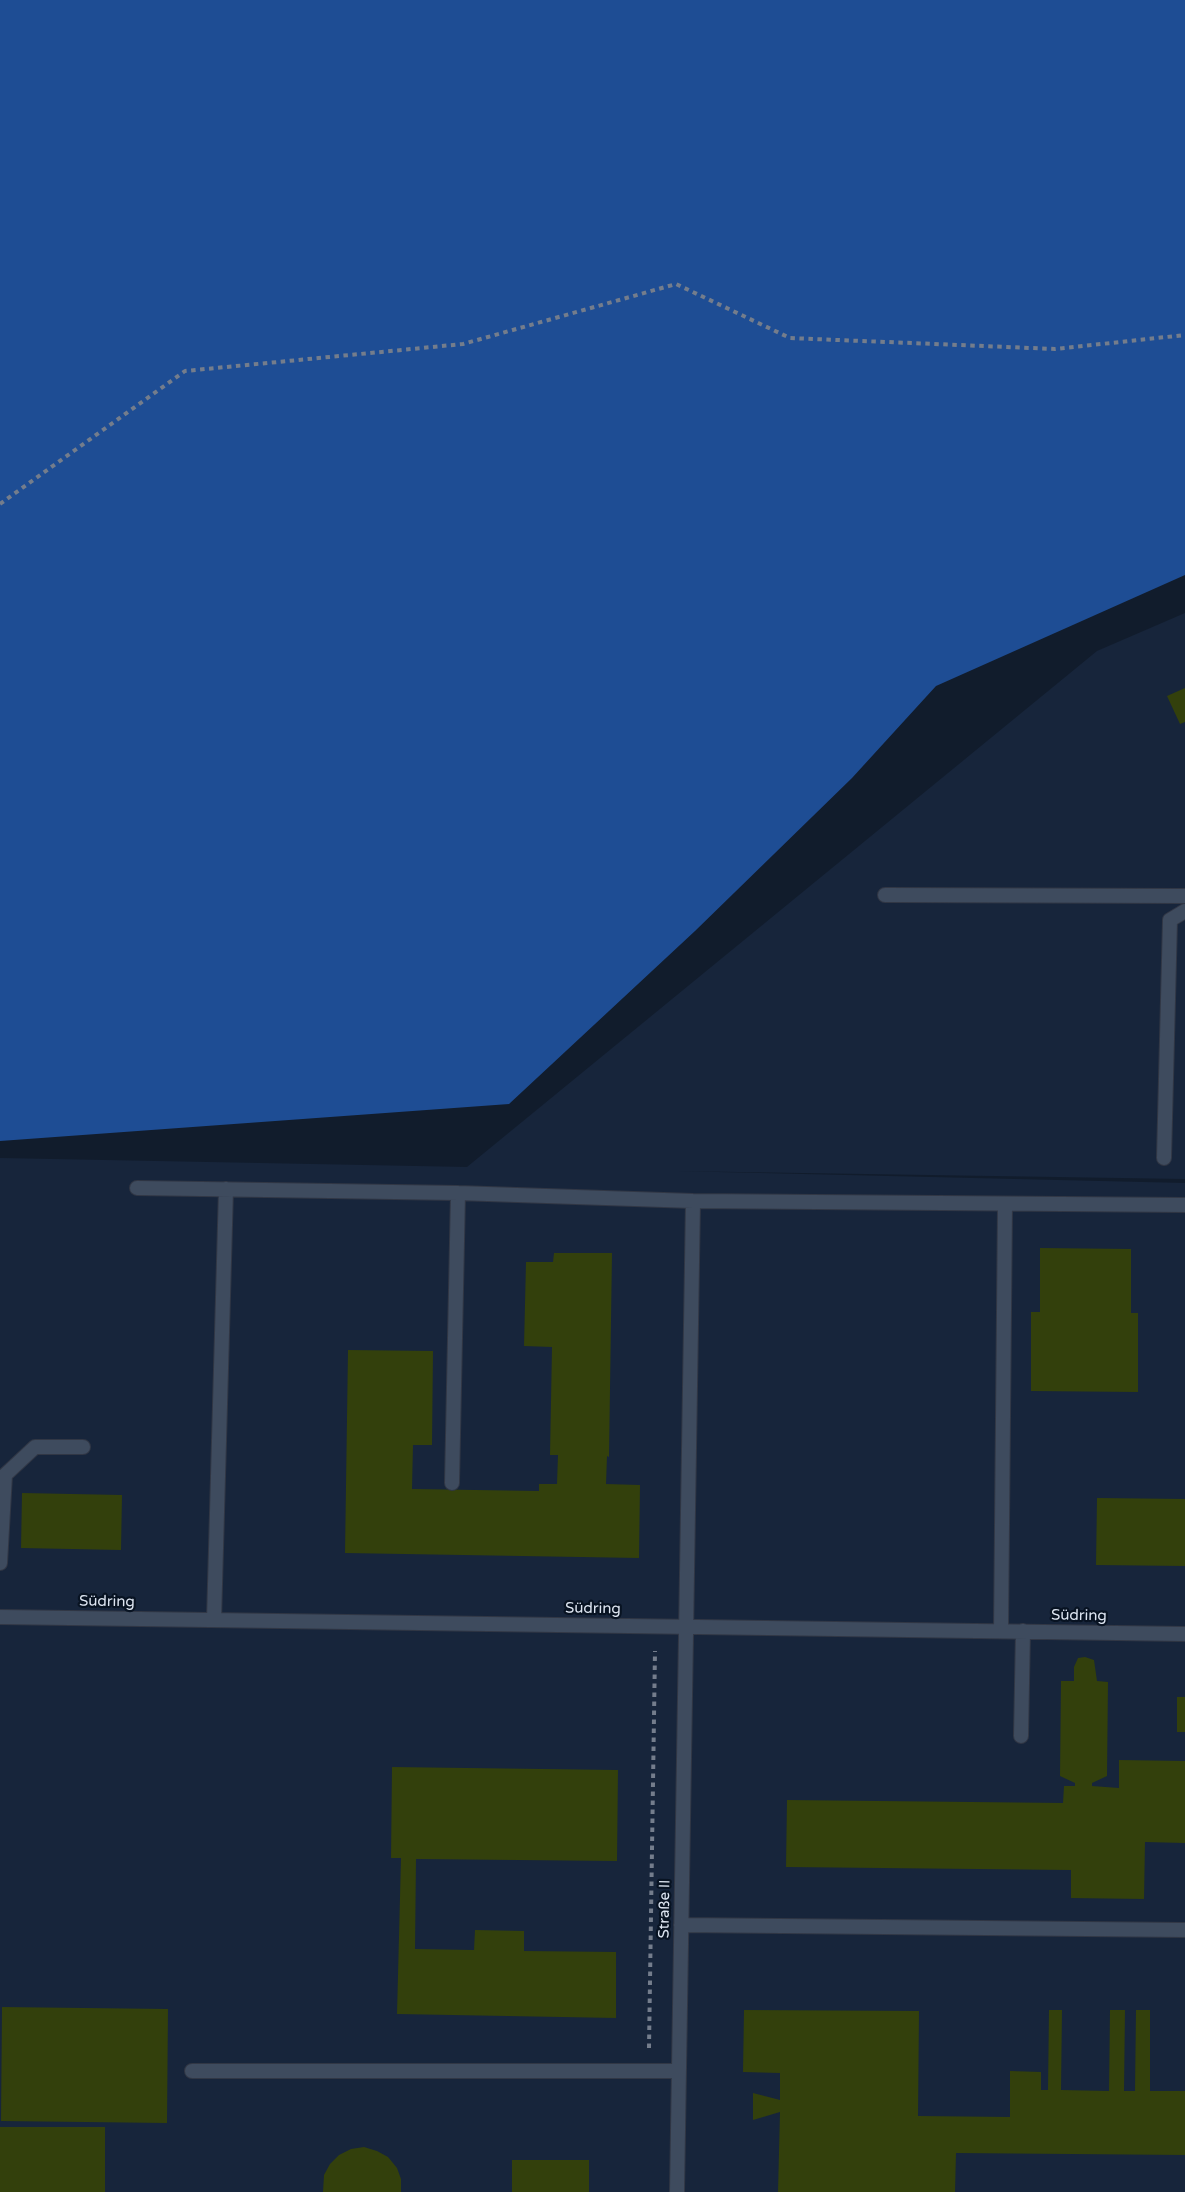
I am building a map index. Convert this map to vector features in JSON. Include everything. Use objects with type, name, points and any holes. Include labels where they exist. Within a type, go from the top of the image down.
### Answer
[{"type":"lane","points":[[885,895],[1185,896]]},
{"type":"lane","points":[[1164,1158],[1170,920],[1185,911]]},
{"type":"lane","points":[[137,1188],[458,1193],[693,1201],[1185,1205]]},
{"type":"lane","points":[[214,1620],[226,1190]]},
{"type":"lane","points":[[452,1483],[458,1193]]},
{"type":"lane","name":"Straße II","points":[[677,2192],[693,1201]]},
{"type":"lane","points":[[1001,1631],[1005,1204]]},
{"type":"lane","points":[[0,1563],[5,1474],[35,1447],[83,1447]]},
{"type":"lane","name":"Südring","points":[[0,1617],[1185,1634]]},
{"type":"lane","points":[[1021,1737],[1023,1631]]},
{"type":"lane","points":[[681,1925],[1185,1930]]},
{"type":"lane","points":[[192,2071],[678,2071]]},
{"type":"path","points":[[0,504],[185,371],[463,344],[676,284],[790,338],[1055,349],[1185,335]]},
{"type":"path","points":[[649,2071],[655,1651]]},
{"type":"shaded area","points":[[0,0],[1185,0],[1185,575],[936,686],[852,778],[695,931],[509,1104],[0,1141]]},
{"type":"shaded area","points":[[1185,613],[1185,1179],[675,1171],[1185,1183],[1185,2192],[0,2192],[0,1158],[467,1167],[1097,651]]},
{"type":"building","points":[[1185,688],[1185,722],[1180,724],[1167,696]]},
{"type":"building","points":[[1040,1248],[1131,1249],[1131,1313],[1138,1313],[1138,1392],[1031,1391],[1031,1312],[1040,1312]]},
{"type":"building","points":[[554,1253],[612,1253],[609,1457],[607,1456],[606,1484],[640,1485],[639,1558],[345,1553],[348,1350],[433,1351],[432,1445],[413,1445],[412,1489],[539,1491],[539,1484],[557,1484],[558,1455],[550,1455],[552,1347],[524,1346],[526,1262],[553,1262]]},
{"type":"building","points":[[22,1493],[122,1495],[121,1550],[21,1548]]},
{"type":"building","points":[[1097,1498],[1185,1499],[1185,1566],[1096,1565]]},
{"type":"building","points":[[1085,1657],[1094,1660],[1097,1681],[1108,1682],[1107,1776],[1092,1783],[1092,1786],[1119,1788],[1119,1760],[1185,1761],[1185,1843],[1145,1842],[1144,1899],[1071,1898],[1071,1870],[786,1867],[787,1800],[1063,1803],[1064,1786],[1075,1786],[1075,1783],[1060,1776],[1061,1681],[1074,1681],[1074,1667],[1078,1658]]},
{"type":"building","points":[[1177,1697],[1185,1697],[1185,1732],[1177,1732]]},
{"type":"building","points":[[392,1767],[618,1770],[617,1861],[416,1859],[415,1949],[474,1950],[475,1930],[524,1931],[524,1951],[616,1952],[616,2018],[397,2014],[401,1858],[391,1858]]},
{"type":"building","points":[[2,2007],[168,2009],[167,2123],[1,2121]]},
{"type":"building","points":[[744,2010],[919,2011],[918,2116],[1010,2117],[1010,2071],[1041,2072],[1041,2090],[1048,2090],[1049,2010],[1062,2010],[1061,2090],[1109,2091],[1110,2010],[1125,2010],[1124,2091],[1135,2091],[1136,2010],[1150,2010],[1150,2091],[1185,2091],[1185,2155],[956,2153],[955,2192],[778,2192],[780,2112],[753,2120],[753,2093],[780,2100],[780,2073],[743,2072]]},
{"type":"building","points":[[0,2127],[105,2127],[105,2192],[0,2192]]},
{"type":"building","points":[[364,2147],[388,2157],[397,2168],[401,2179],[401,2192],[323,2192],[324,2175],[330,2164],[339,2155],[351,2149]]},
{"type":"building","points":[[512,2160],[589,2160],[589,2192],[512,2192]]}]
